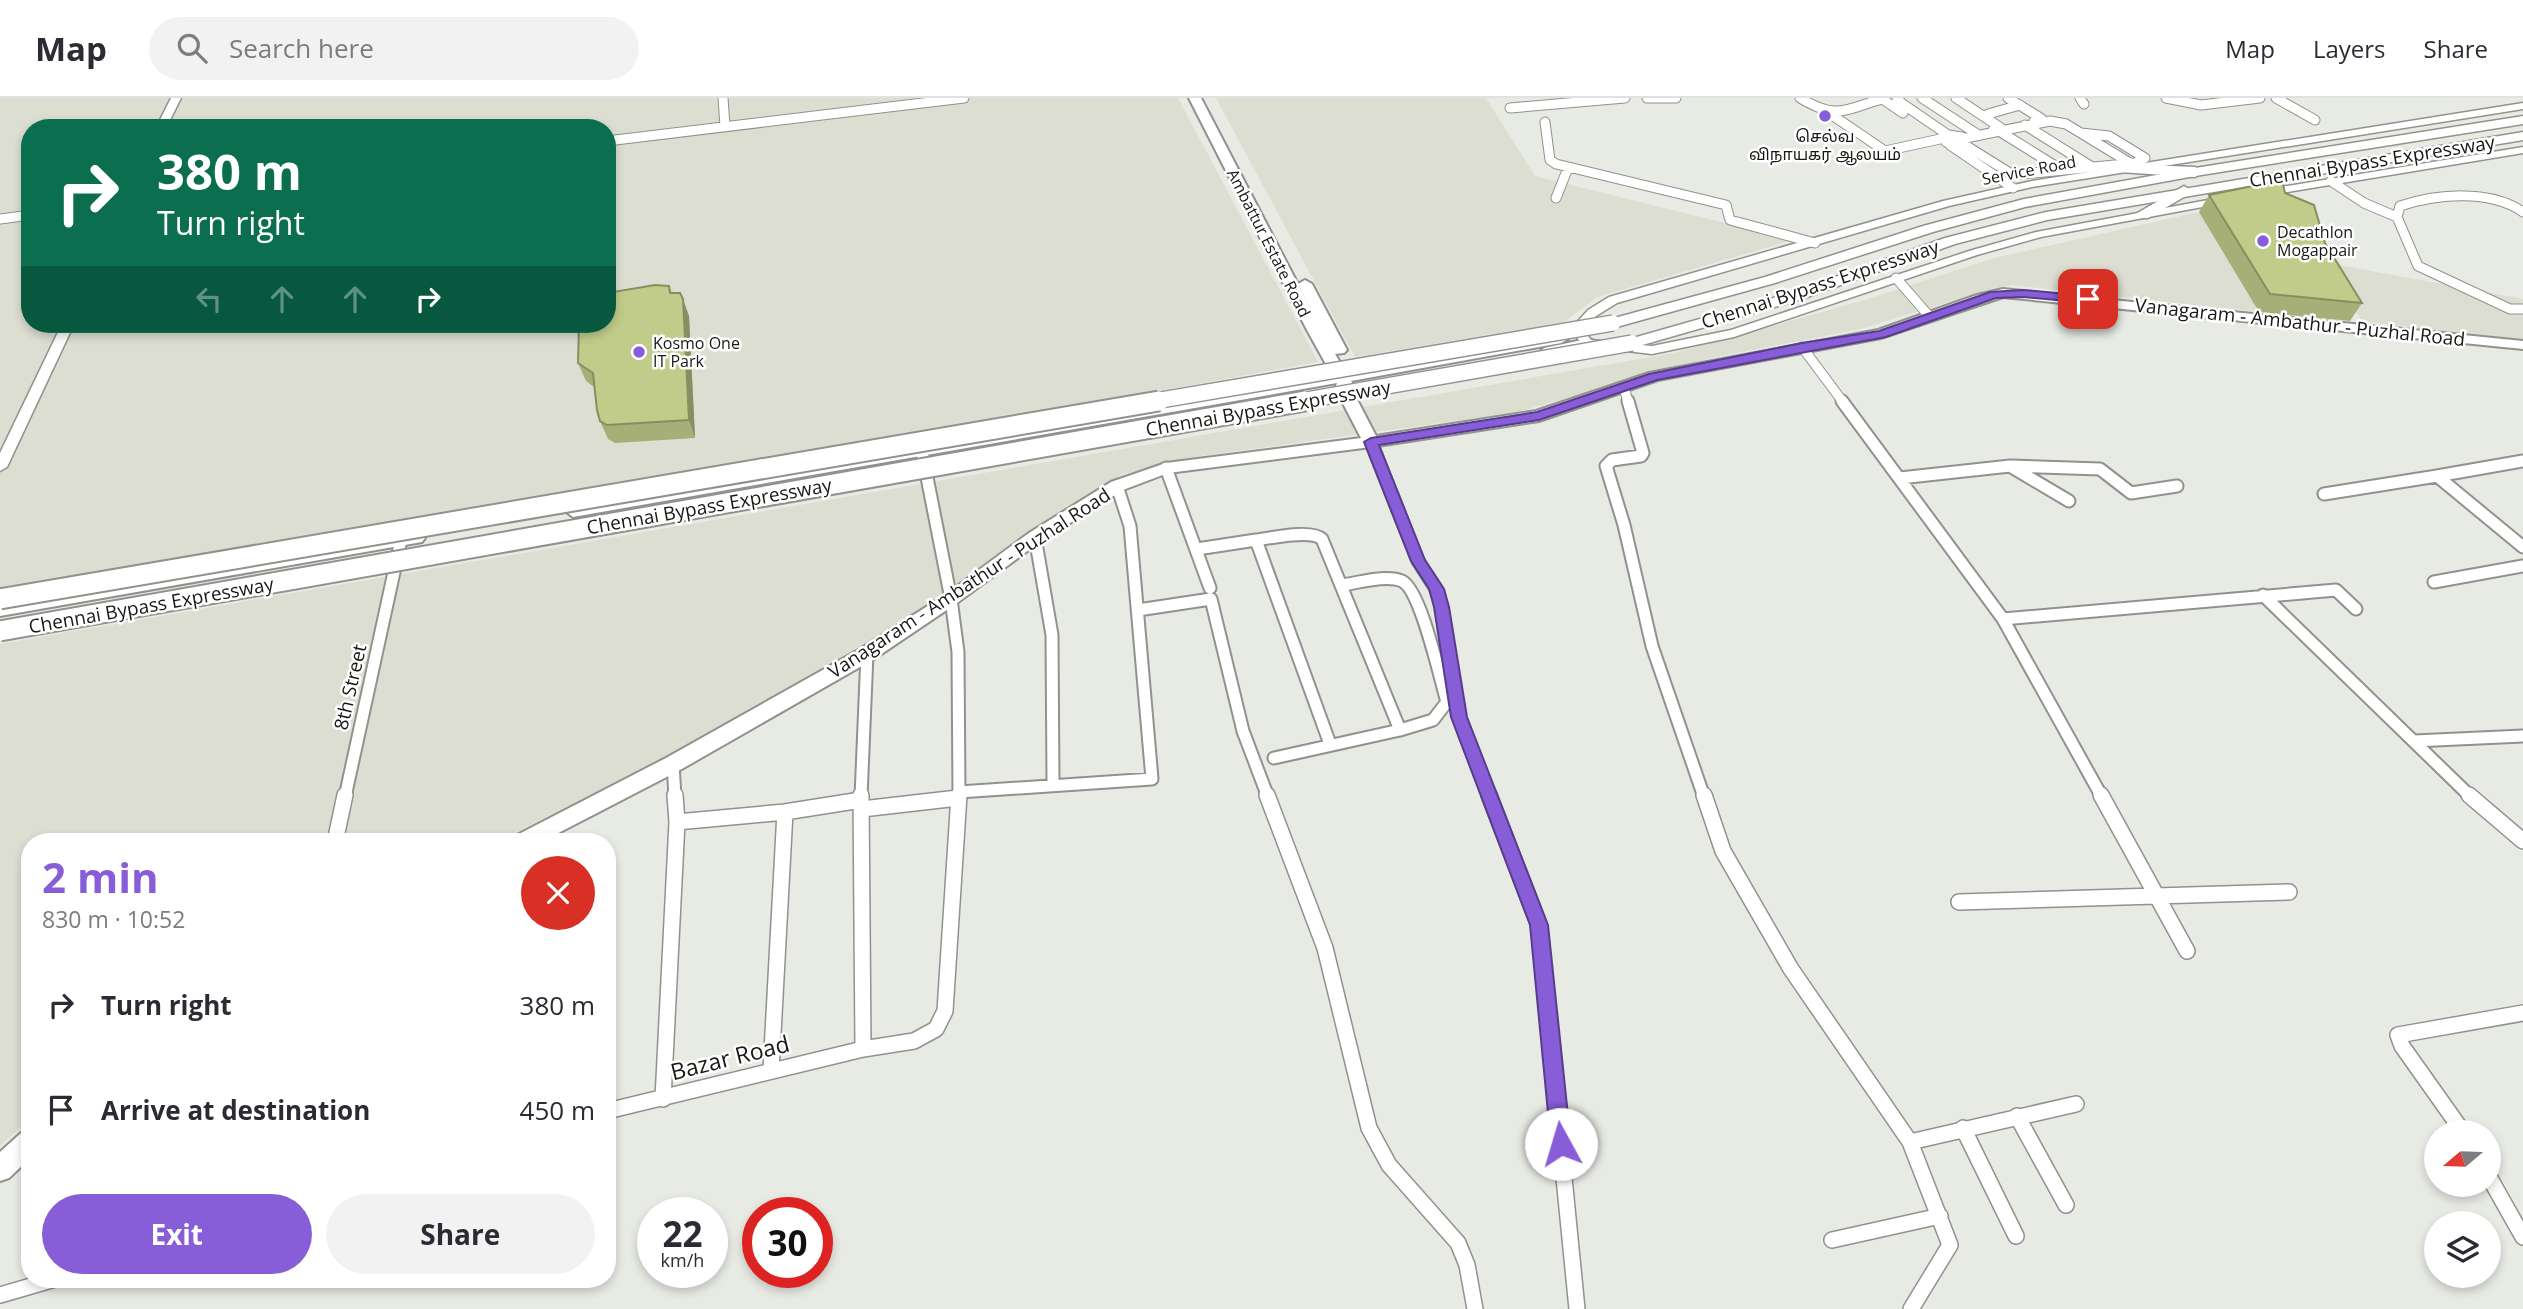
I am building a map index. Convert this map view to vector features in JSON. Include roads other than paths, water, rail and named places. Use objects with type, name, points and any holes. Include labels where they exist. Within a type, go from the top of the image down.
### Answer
[{"type":"highway","name":"Chennai Bypass Expressway","points":[[0,599],[1613,323],[1770,280],[1928,229],[2024,203],[2194,172],[2523,120]]},
{"type":"highway","name":"Chennai Bypass Expressway","points":[[0,631],[1632,343],[1793,296],[1950,241],[2046,216],[2523,136]]},
{"type":"highway","points":[[2127,166],[2194,172]]},
{"type":"highway","points":[[2142,215],[2184,191]]},
{"type":"main road","name":"Ambattur Estate Road","points":[[1195,98],[1333,351]]},
{"type":"main road","name":"Ambattur Estate Road","points":[[1204,98],[1349,383],[1371,442]]},
{"type":"main road","name":"Vanagaram - Ambathur - Puzhal Road","points":[[539,833],[673,764],[867,654],[951,599],[1035,537],[1117,486],[1166,468],[1371,442],[1539,416],[1654,376],[1881,334],[1995,295],[2023,293],[2224,317],[2523,345]]},
{"type":"main road","points":[[0,610],[401,547],[923,458],[1584,339]]},
{"type":"main road","points":[[0,623],[401,547]]},
{"type":"main road","points":[[0,1169],[21,1149]]},
{"type":"street","points":[[166,119],[176,98]]},
{"type":"street","points":[[723,98],[725,125]]},
{"type":"street","points":[[616,140],[964,98]]},
{"type":"street","points":[[1510,108],[1625,98]]},
{"type":"street","points":[[1647,98],[1676,98]]},
{"type":"street","points":[[1800,98],[1829,113],[1885,151],[2050,121],[2066,124],[2127,166]]},
{"type":"street","points":[[1829,113],[1882,98],[2013,188]]},
{"type":"street","points":[[1899,98],[1897,100],[1954,138],[2001,128],[1959,98]]},
{"type":"street","points":[[1922,98],[1977,134]]},
{"type":"street","points":[[1959,98],[2009,125],[2042,119],[2008,98]]},
{"type":"street","points":[[2166,98],[2186,105],[2205,106],[2228,100],[2260,98]]},
{"type":"street","points":[[2276,98],[2315,120]]},
{"type":"street","points":[[1988,114],[2020,105]]},
{"type":"street","name":"Service Road","points":[[1584,339],[1577,329],[1592,313],[1613,300],[1947,203],[2127,166],[2523,106]]},
{"type":"street","points":[[1926,120],[1970,107]]},
{"type":"street","points":[[1545,122],[1550,160],[1569,168],[1726,205],[1729,209],[1728,218],[1734,222],[1815,243]]},
{"type":"street","points":[[2025,125],[2092,167]]},
{"type":"street","points":[[1999,131],[2062,170]]},
{"type":"street","points":[[1998,177],[2127,166],[2145,158],[2109,136],[2081,134]]},
{"type":"street","points":[[1957,140],[2013,175]]},
{"type":"street","points":[[2249,195],[2523,150]]},
{"type":"street","points":[[1556,198],[1569,168]]},
{"type":"street","points":[[2343,179],[2376,200],[2381,208]]},
{"type":"street","points":[[2330,181],[2364,202],[2397,217],[2418,266],[2510,309],[2523,309]]},
{"type":"street","points":[[1584,339],[1652,350],[1734,332],[2040,234],[2236,197]]},
{"type":"street","points":[[2397,217],[2400,206],[2413,201],[2487,198],[2512,204],[2523,212]]},
{"type":"street","points":[[0,219],[21,216]]},
{"type":"street","points":[[1896,278],[1930,317]]},
{"type":"street","points":[[0,467],[64,333]]},
{"type":"street","points":[[1802,347],[2003,619],[2188,951]]},
{"type":"street","points":[[1623,387],[1643,453],[1642,456],[1612,460],[1606,466],[1624,525],[1652,646],[1723,851],[1791,970],[1910,1142],[1950,1245],[1911,1309]]},
{"type":"street","points":[[1371,442],[1418,561],[1436,589],[1442,607],[1459,717],[1539,925],[1577,1309]]},
{"type":"street","points":[[867,654],[861,805],[863,1049],[914,1041],[936,1030],[946,1012],[959,795],[958,652],[951,599],[923,458]]},
{"type":"street","points":[[2324,494],[2523,461]]},
{"type":"street","points":[[1900,478],[2010,466],[2100,468],[2106,470],[2127,492],[2177,486]]},
{"type":"street","points":[[2010,466],[2069,501]]},
{"type":"street","points":[[1166,468],[1210,588]]},
{"type":"street","points":[[2437,476],[2523,547]]},
{"type":"street","points":[[677,822],[1053,784],[1152,779],[1130,526],[1117,486]]},
{"type":"street","points":[[1197,549],[1256,540],[1318,535],[1342,585],[1399,730]]},
{"type":"street","points":[[1035,537],[1052,635],[1053,784]]},
{"type":"street","points":[[1256,540],[1331,744]]},
{"type":"street","name":"8th Street","points":[[337,833],[401,547]]},
{"type":"street","points":[[2434,582],[2523,566]]},
{"type":"street","points":[[1274,758],[1425,725],[1440,717],[1447,702],[1416,596],[1402,580],[1387,579],[1342,585]]},
{"type":"street","points":[[2003,619],[2336,590],[2356,609]]},
{"type":"street","points":[[2263,595],[2483,808],[2523,841]]},
{"type":"street","points":[[1138,610],[1211,599],[1243,731],[1325,948],[1369,1128],[1379,1151],[1389,1165],[1458,1243],[1467,1265],[1475,1309]]},
{"type":"street","points":[[2414,741],[2523,736]]},
{"type":"street","points":[[663,1099],[677,822],[673,764]]},
{"type":"street","points":[[771,1070],[785,812]]},
{"type":"street","points":[[1959,902],[2289,892]]},
{"type":"street","points":[[2454,1120],[2402,1046],[2398,1035],[2523,1013]]},
{"type":"street","name":"Bazar Road","points":[[616,1109],[863,1049]]},
{"type":"street","points":[[1910,1142],[2076,1104]]},
{"type":"street","points":[[2017,1116],[2066,1205]]},
{"type":"street","points":[[1963,1128],[2016,1237]]},
{"type":"street","points":[[2500,1197],[2523,1237]]},
{"type":"street","points":[[1832,1240],[1940,1216]]},
{"type":"street","points":[[0,1294],[22,1288]]},
{"type":"place","name":"செல்வ விநாயகர் ஆலயம்","points":[[1825,116]]},
{"type":"place","name":"Decathlon Mogappair","points":[[2263,241]]},
{"type":"place","name":"Kosmo One IT Park","points":[[639,352]]}]
